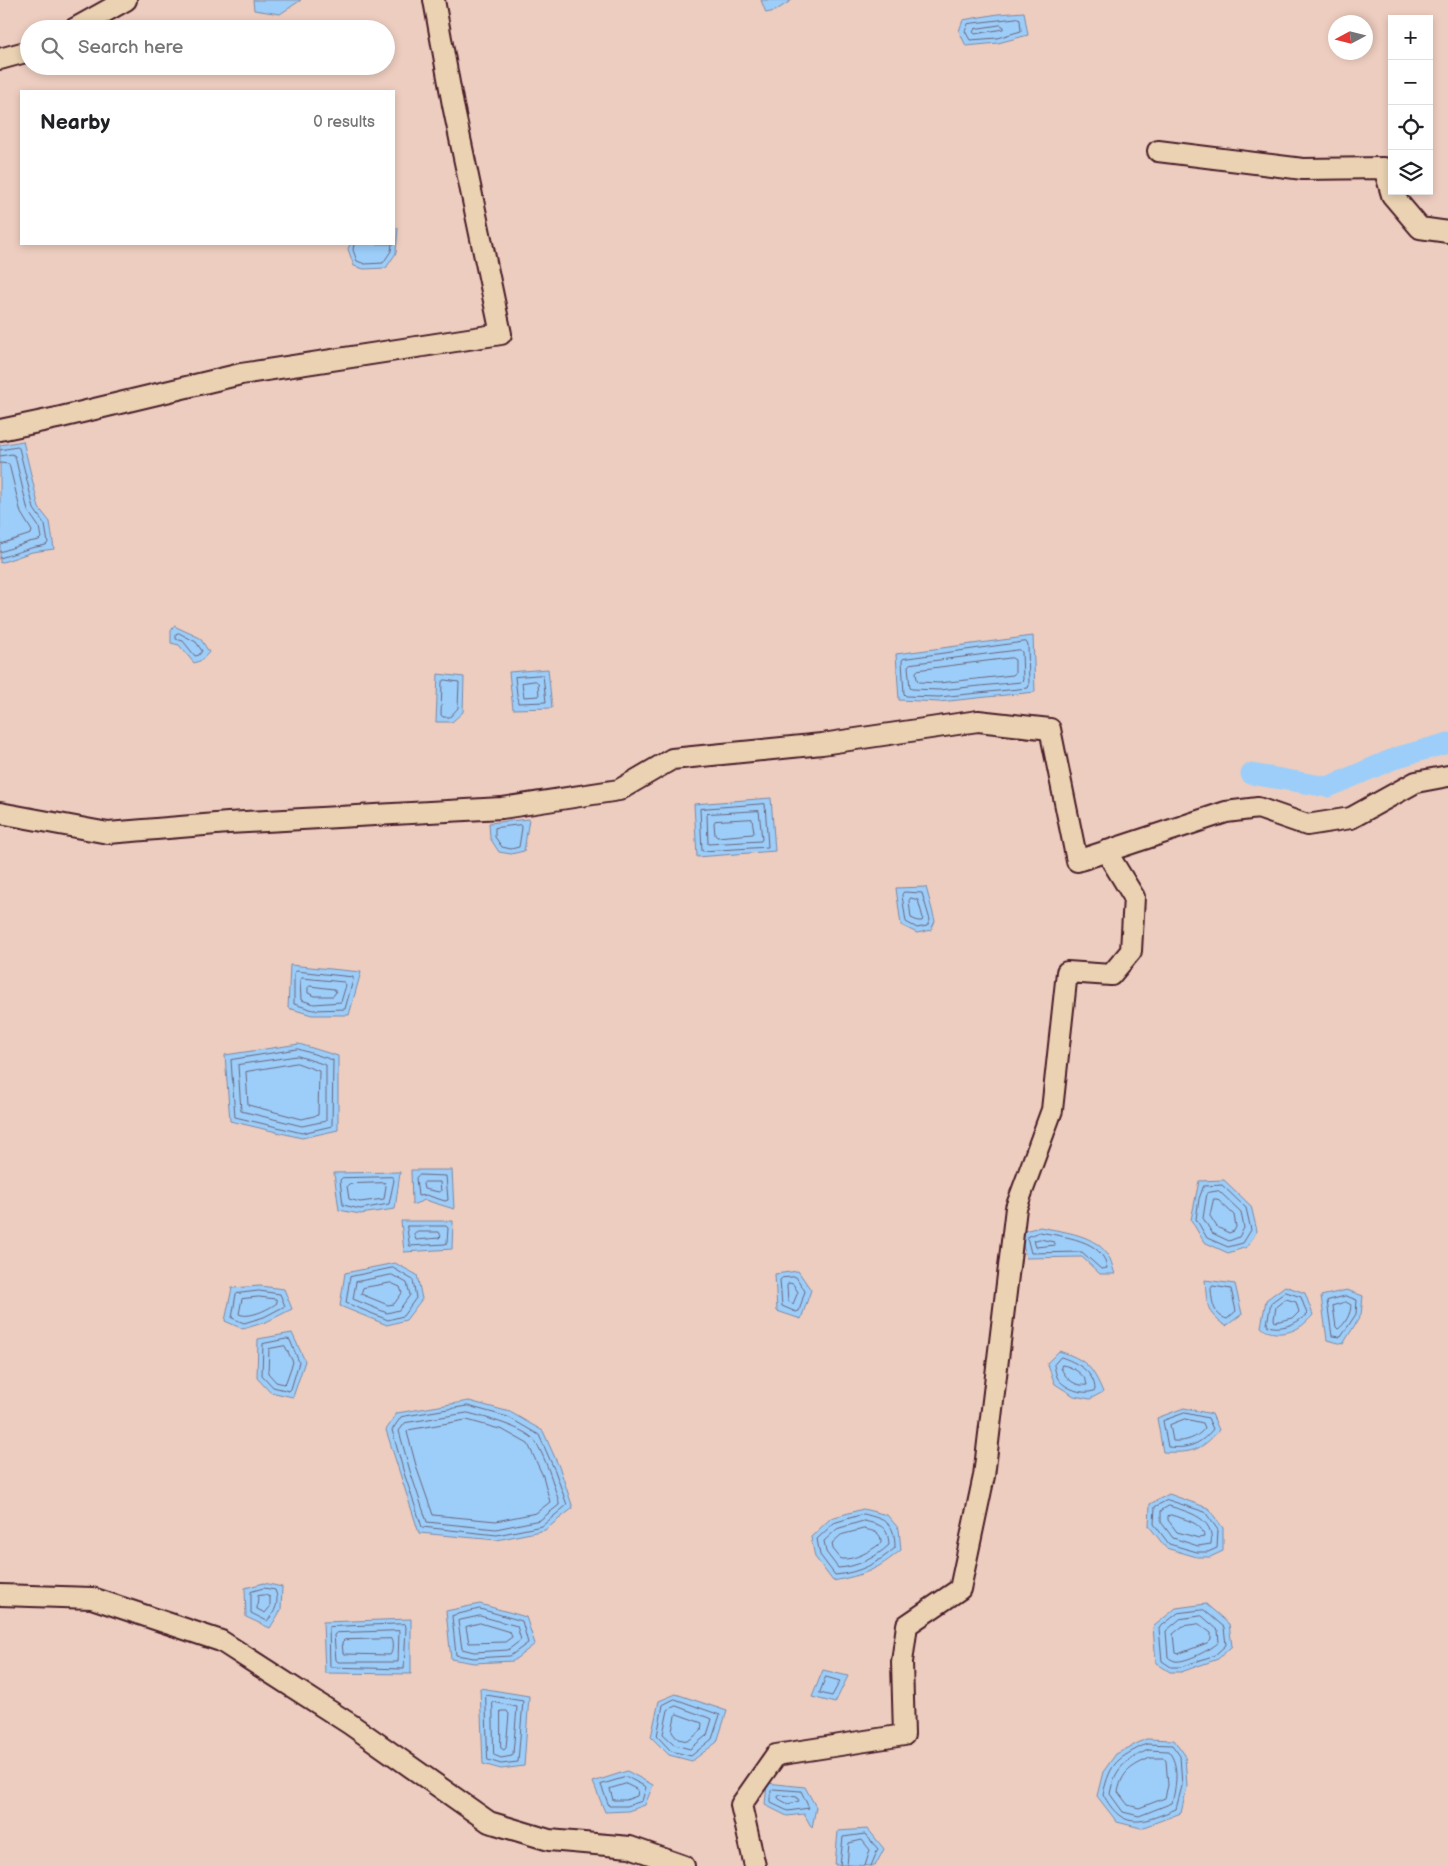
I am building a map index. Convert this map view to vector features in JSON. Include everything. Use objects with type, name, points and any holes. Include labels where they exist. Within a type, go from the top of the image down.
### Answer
[{"type":"street","points":[[90,20],[126,0]]},
{"type":"street","points":[[0,430],[241,374],[501,334],[453,106],[434,0]]},
{"type":"street","points":[[0,59],[20,53]]},
{"type":"street","points":[[1158,151],[1304,169],[1384,168],[1392,195],[1420,228],[1448,232]]},
{"type":"street","points":[[0,813],[108,833],[228,823],[502,808],[619,790],[672,759],[822,744],[978,721],[1050,729],[1077,861],[1226,812],[1258,808],[1307,825],[1352,818],[1416,782],[1448,776]]},
{"type":"street","points":[[754,1866],[741,1805],[776,1754],[904,1736],[902,1662],[907,1625],[960,1589],[984,1476],[1016,1208],[1052,1110],[1067,972],[1111,975],[1130,951],[1134,897],[1106,852]]},
{"type":"street","points":[[0,1595],[92,1598],[221,1641],[350,1724],[489,1822],[550,1840],[630,1847],[684,1866]]},
{"type":"water","points":[[253,0],[301,0],[280,14],[254,10]]},
{"type":"water","points":[[761,0],[792,0],[775,11],[766,13]]},
{"type":"water","points":[[1024,12],[1028,35],[998,43],[966,46],[959,31],[963,20]]},
{"type":"water","points":[[395,227],[398,228],[396,253],[386,268],[364,269],[354,266],[348,249],[350,245],[395,245]]},
{"type":"water","points":[[23,441],[39,508],[50,522],[54,549],[32,552],[0,563],[0,445]]},
{"type":"water","points":[[174,626],[200,638],[209,652],[202,660],[194,663],[179,645],[171,643],[171,631]]},
{"type":"water","points":[[1033,636],[1035,692],[939,702],[899,700],[896,654]]},
{"type":"water","points":[[548,669],[552,708],[513,709],[509,672]]},
{"type":"water","points":[[438,674],[464,677],[463,712],[452,722],[436,722]]},
{"type":"water","points":[[771,798],[775,851],[697,857],[694,804]]},
{"type":"water","points":[[529,819],[524,851],[511,854],[499,852],[490,838],[489,823]]},
{"type":"water","points":[[926,887],[935,921],[931,930],[917,933],[901,925],[896,888]]},
{"type":"water","points":[[290,965],[361,972],[349,1015],[312,1015],[288,1008]]},
{"type":"water","points":[[299,1044],[338,1056],[338,1130],[302,1138],[230,1121],[225,1055]]},
{"type":"water","points":[[411,1170],[452,1170],[454,1209],[425,1200],[412,1205]]},
{"type":"water","points":[[400,1172],[395,1209],[360,1214],[339,1210],[334,1173]]},
{"type":"water","points":[[1224,1180],[1251,1206],[1257,1231],[1247,1247],[1228,1253],[1204,1242],[1191,1220],[1199,1181]]},
{"type":"water","points":[[401,1221],[453,1221],[452,1249],[404,1252]]},
{"type":"water","points":[[1040,1227],[1069,1233],[1089,1239],[1097,1244],[1110,1259],[1115,1274],[1100,1274],[1082,1257],[1026,1258],[1020,1232]]},
{"type":"water","points":[[395,1263],[417,1275],[422,1299],[406,1320],[387,1325],[340,1306],[345,1273]]},
{"type":"water","points":[[798,1271],[811,1290],[801,1319],[777,1311],[775,1274]]},
{"type":"water","points":[[1205,1280],[1235,1284],[1242,1314],[1226,1326],[1214,1316],[1208,1306]]},
{"type":"water","points":[[260,1286],[284,1289],[292,1309],[266,1322],[243,1329],[225,1321],[232,1288]]},
{"type":"water","points":[[1285,1286],[1305,1293],[1313,1315],[1294,1330],[1284,1333],[1269,1332],[1261,1327],[1266,1300]]},
{"type":"water","points":[[1347,1290],[1363,1296],[1361,1315],[1343,1344],[1327,1340],[1321,1296]]},
{"type":"water","points":[[292,1333],[305,1361],[293,1397],[270,1392],[257,1378],[258,1339]]},
{"type":"water","points":[[1059,1351],[1087,1365],[1103,1392],[1090,1399],[1074,1396],[1055,1384],[1047,1363]]},
{"type":"water","points":[[469,1401],[510,1412],[543,1431],[560,1469],[573,1508],[545,1530],[497,1540],[419,1533],[386,1430],[397,1413]]},
{"type":"water","points":[[1184,1408],[1212,1414],[1219,1430],[1206,1443],[1194,1450],[1163,1452],[1157,1418]]},
{"type":"water","points":[[1169,1494],[1208,1508],[1223,1528],[1223,1551],[1210,1557],[1197,1557],[1166,1548],[1149,1526],[1150,1504]]},
{"type":"water","points":[[863,1509],[887,1515],[899,1529],[901,1550],[870,1571],[833,1581],[815,1557],[811,1537],[831,1518]]},
{"type":"water","points":[[264,1583],[282,1587],[281,1610],[270,1628],[246,1617],[245,1588]]},
{"type":"water","points":[[480,1604],[526,1617],[535,1644],[513,1661],[474,1663],[451,1659],[446,1611]]},
{"type":"water","points":[[1206,1604],[1229,1624],[1232,1646],[1218,1659],[1181,1672],[1170,1672],[1156,1663],[1153,1627],[1176,1608]]},
{"type":"water","points":[[411,1619],[411,1674],[325,1673],[323,1622]]},
{"type":"water","points":[[823,1670],[848,1676],[835,1703],[812,1697]]},
{"type":"water","points":[[480,1688],[529,1696],[524,1766],[501,1769],[483,1764]]},
{"type":"water","points":[[676,1694],[727,1711],[717,1742],[692,1761],[669,1755],[651,1737],[659,1701]]},
{"type":"water","points":[[1146,1739],[1174,1740],[1185,1755],[1187,1787],[1181,1813],[1141,1828],[1117,1822],[1097,1796],[1103,1772],[1116,1754]]},
{"type":"water","points":[[627,1771],[653,1785],[645,1805],[628,1811],[605,1812],[593,1782]]},
{"type":"water","points":[[767,1783],[805,1787],[816,1807],[812,1828],[804,1814],[787,1816],[765,1805]]},
{"type":"water","points":[[868,1829],[884,1849],[875,1866],[835,1865],[838,1831]]},
{"type":"waterway","points":[[1251,774],[1328,787],[1398,757],[1448,743]]}]
